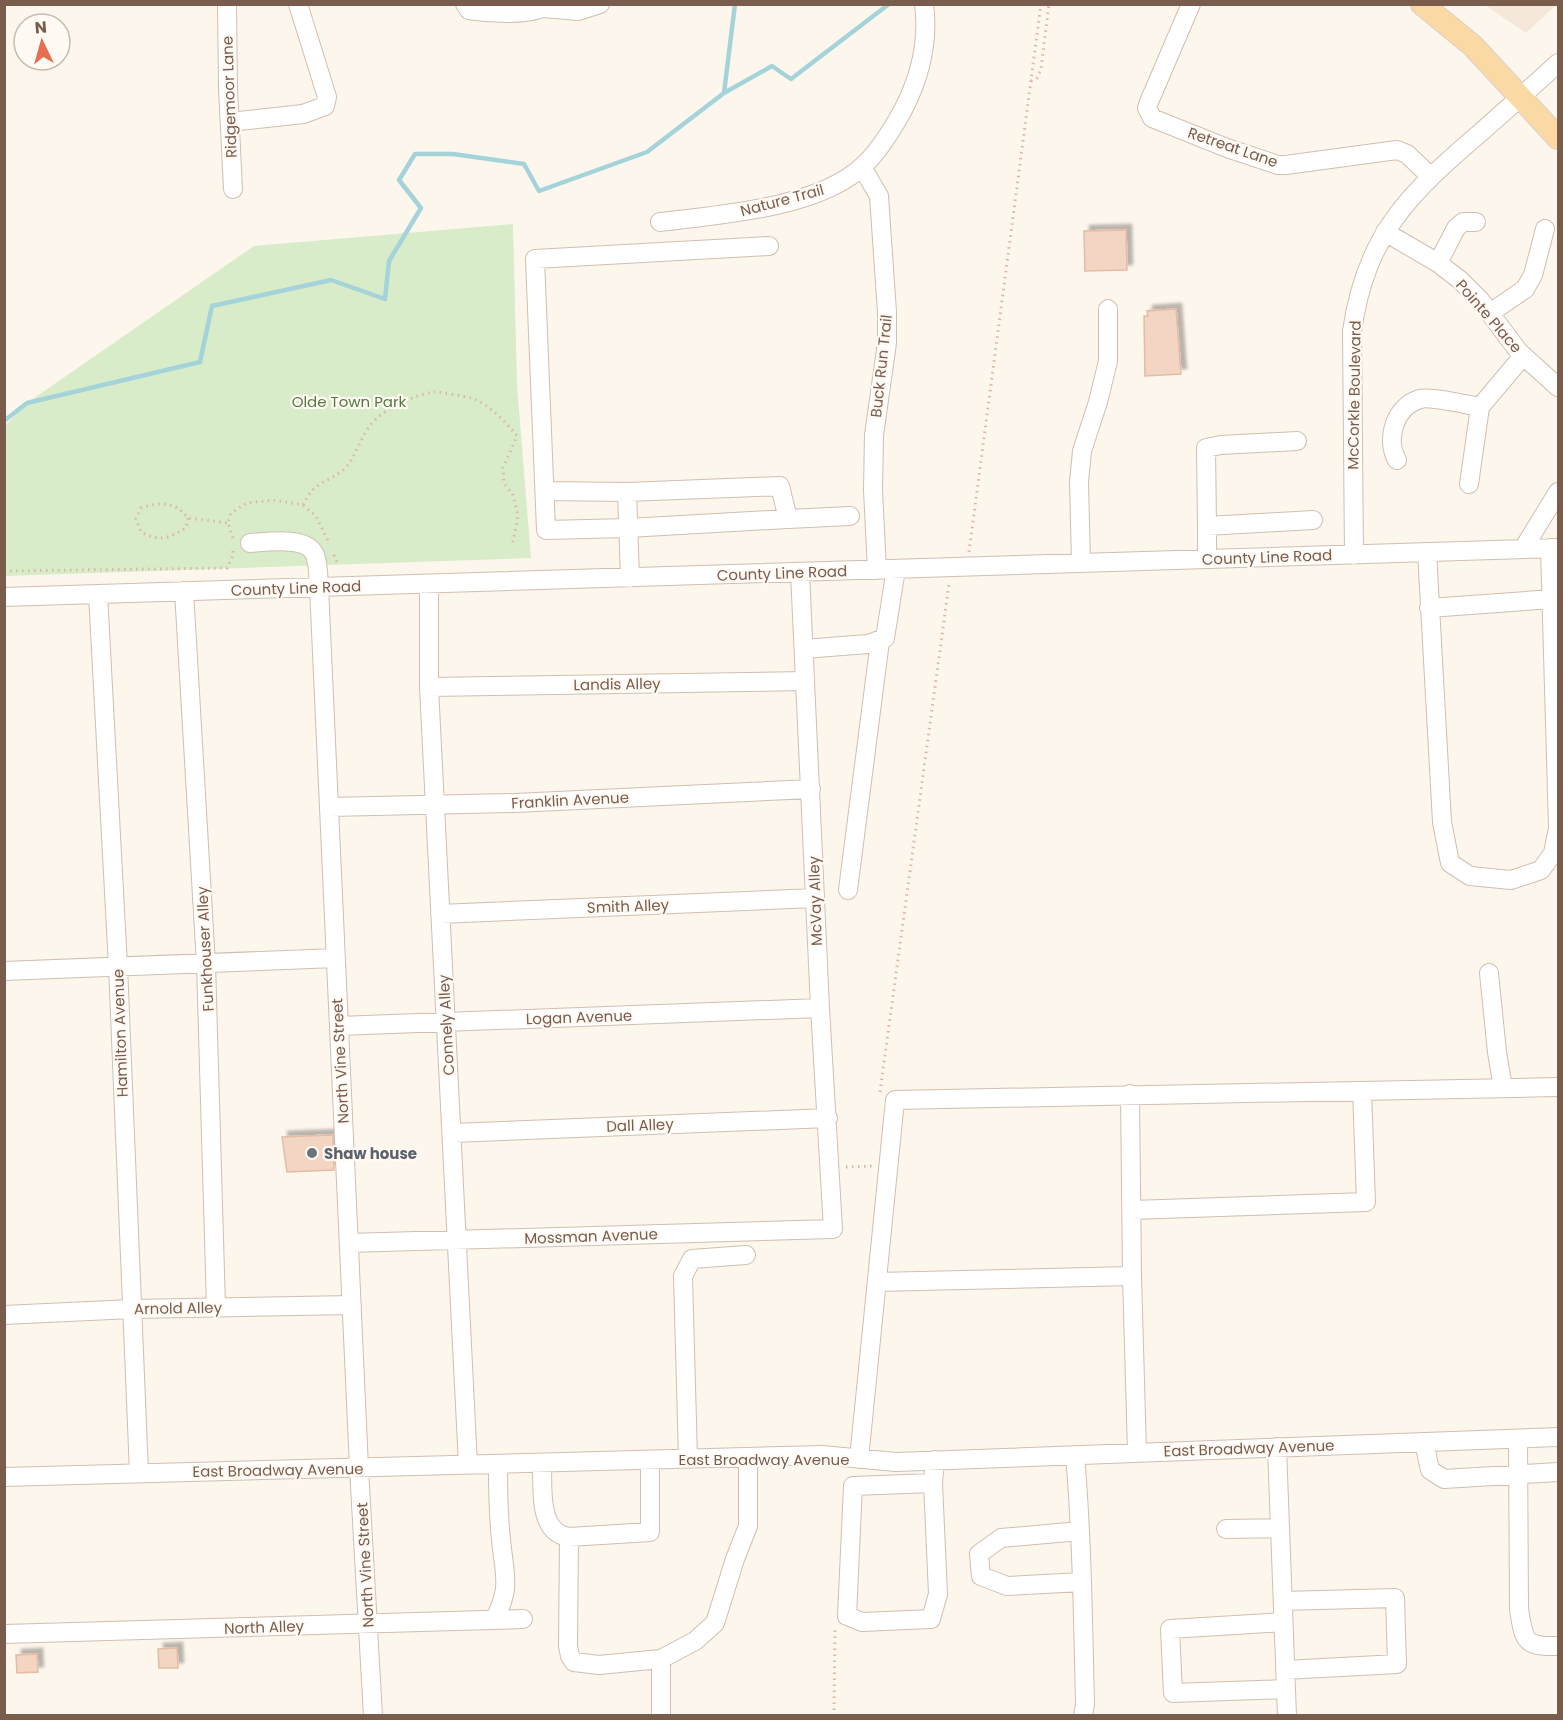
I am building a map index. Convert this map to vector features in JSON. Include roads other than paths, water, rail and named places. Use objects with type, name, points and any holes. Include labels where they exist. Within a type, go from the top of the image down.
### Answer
[{"type":"main road","points":[[1422,4],[1473,46],[1558,138]]},
{"type":"street","name":"Ridgemoor Lane","points":[[227,4],[233,189]]},
{"type":"street","points":[[230,122],[303,114],[325,106],[327,97],[298,4]]},
{"type":"street","points":[[465,4],[469,10],[478,12],[538,11],[547,6],[578,11],[600,4]]},
{"type":"street","name":"Nature Trail","points":[[660,222],[734,213],[781,203],[817,193],[840,182],[862,167],[895,125],[914,87],[924,48],[924,4]]},
{"type":"street","name":"Retreat Lane","points":[[1191,4],[1149,102],[1147,108],[1152,118],[1227,148],[1278,165],[1397,150],[1407,154],[1430,177]]},
{"type":"street","name":"McCorkle Boulevard","points":[[1354,555],[1352,331],[1356,301],[1365,273],[1385,232],[1404,205],[1430,177],[1558,63]]},
{"type":"street","name":"Buck Run Trail","points":[[862,167],[879,196],[887,312],[887,343],[874,435],[873,490],[877,570]]},
{"type":"street","points":[[1438,262],[1456,228],[1463,222],[1476,222]]},
{"type":"street","points":[[1490,313],[1525,289],[1533,275],[1545,229]]},
{"type":"street","name":"Pointe Place","points":[[1385,232],[1438,262],[1460,280],[1490,313],[1523,356],[1558,387]]},
{"type":"street","points":[[769,246],[535,259],[546,530],[850,516]]},
{"type":"street","points":[[1081,563],[1079,482],[1082,451],[1098,402],[1107,361],[1108,309]]},
{"type":"street","points":[[1469,484],[1480,407],[1523,356]]},
{"type":"street","points":[[1397,460],[1391,441],[1392,430],[1397,419],[1409,404],[1421,398],[1480,407]]},
{"type":"street","points":[[1208,559],[1206,448],[1221,445],[1297,441]]},
{"type":"street","points":[[544,491],[627,492],[780,486],[788,519]]},
{"type":"street","points":[[627,492],[630,578]]},
{"type":"street","points":[[1524,549],[1558,492]]},
{"type":"street","points":[[1207,526],[1313,520]]},
{"type":"street","points":[[1255,525],[1255,558]]},
{"type":"street","name":"North Vine Street","points":[[250,543],[296,542],[308,546],[315,554],[319,587],[359,1468],[373,1716]]},
{"type":"street","points":[[1427,552],[1442,822],[1450,863],[1470,876],[1511,880],[1541,870],[1553,854],[1558,828],[1552,599],[1554,548]]},
{"type":"street","name":"County Line Road","points":[[4,597],[1554,548]]},
{"type":"street","points":[[804,649],[868,644],[885,638],[896,569]]},
{"type":"street","name":"McVay Alley","points":[[800,572],[820,1008],[833,1229]]},
{"type":"street","name":"Connely Alley","points":[[429,584],[429,687],[468,1465]]},
{"type":"street","name":"Funkhouser Alley","points":[[184,591],[206,964],[216,1307]]},
{"type":"street","name":"Hamilton Avenue","points":[[98,594],[118,966],[139,1473]]},
{"type":"street","points":[[1429,608],[1552,599]]},
{"type":"street","points":[[848,890],[880,641]]},
{"type":"street","name":"Landis Alley","points":[[429,687],[805,681]]},
{"type":"street","name":"Franklin Avenue","points":[[329,807],[515,803],[811,789]]},
{"type":"street","name":"Smith Alley","points":[[441,914],[815,898]]},
{"type":"street","points":[[4,970],[336,958]]},
{"type":"street","points":[[1489,973],[1503,1088]]},
{"type":"street","name":"Logan Avenue","points":[[339,1026],[820,1008]]},
{"type":"street","points":[[859,1458],[895,1100],[1558,1087]]},
{"type":"street","points":[[1132,1210],[1366,1202],[1362,1091]]},
{"type":"street","points":[[1130,1094],[1137,1452]]},
{"type":"street","name":"Dall Alley","points":[[452,1133],[828,1118]]},
{"type":"street","name":"Mossman Avenue","points":[[349,1243],[833,1229]]},
{"type":"street","points":[[688,1459],[683,1276],[692,1259],[746,1255]]},
{"type":"street","points":[[877,1282],[1132,1276]]},
{"type":"street","name":"Arnold Alley","points":[[4,1315],[132,1309],[352,1305]]},
{"type":"street","name":"East Broadway Avenue","points":[[4,1477],[822,1455],[896,1462],[1558,1437]]},
{"type":"street","points":[[1518,1439],[1519,1609],[1522,1631],[1528,1642],[1539,1646],[1558,1646]]},
{"type":"street","points":[[1424,1442],[1430,1470],[1444,1479],[1558,1472]]},
{"type":"street","points":[[1277,1447],[1287,1716]]},
{"type":"street","points":[[1075,1455],[1082,1582],[1085,1704],[1083,1716]]},
{"type":"street","points":[[569,1537],[568,1646],[574,1662],[598,1665],[661,1659],[695,1641],[715,1623],[748,1526],[748,1458]]},
{"type":"street","points":[[542,1463],[546,1517],[555,1531],[562,1536],[569,1537],[650,1532],[650,1460]]},
{"type":"street","points":[[933,1483],[853,1486],[848,1616],[862,1622],[931,1620],[938,1594],[933,1483],[935,1460]]},
{"type":"street","points":[[494,1620],[504,1603],[506,1587],[501,1542],[498,1464]]},
{"type":"street","points":[[1226,1529],[1280,1528]]},
{"type":"street","points":[[1080,1531],[1001,1538],[979,1554],[981,1576],[1007,1586],[1082,1582]]},
{"type":"street","points":[[1282,1601],[1395,1598],[1397,1664],[1285,1670]]},
{"type":"street","name":"North Alley","points":[[4,1634],[523,1620]]},
{"type":"street","points":[[1283,1622],[1170,1629],[1173,1693],[1286,1689]]},
{"type":"street","points":[[661,1659],[662,1716]]},
{"type":"waterway","points":[[4,421],[27,403],[200,362],[212,306],[331,280],[385,299],[389,261],[421,208],[399,180],[415,154],[453,154],[524,164],[539,191],[647,152],[724,93],[735,4]]},
{"type":"waterway","points":[[724,93],[772,66],[791,79],[889,4]]},
{"type":"place","name":"Shaw house","points":[[312,1153]]},
{"type":"park label","name":"Olde Town Park","points":[[349,401]]}]
